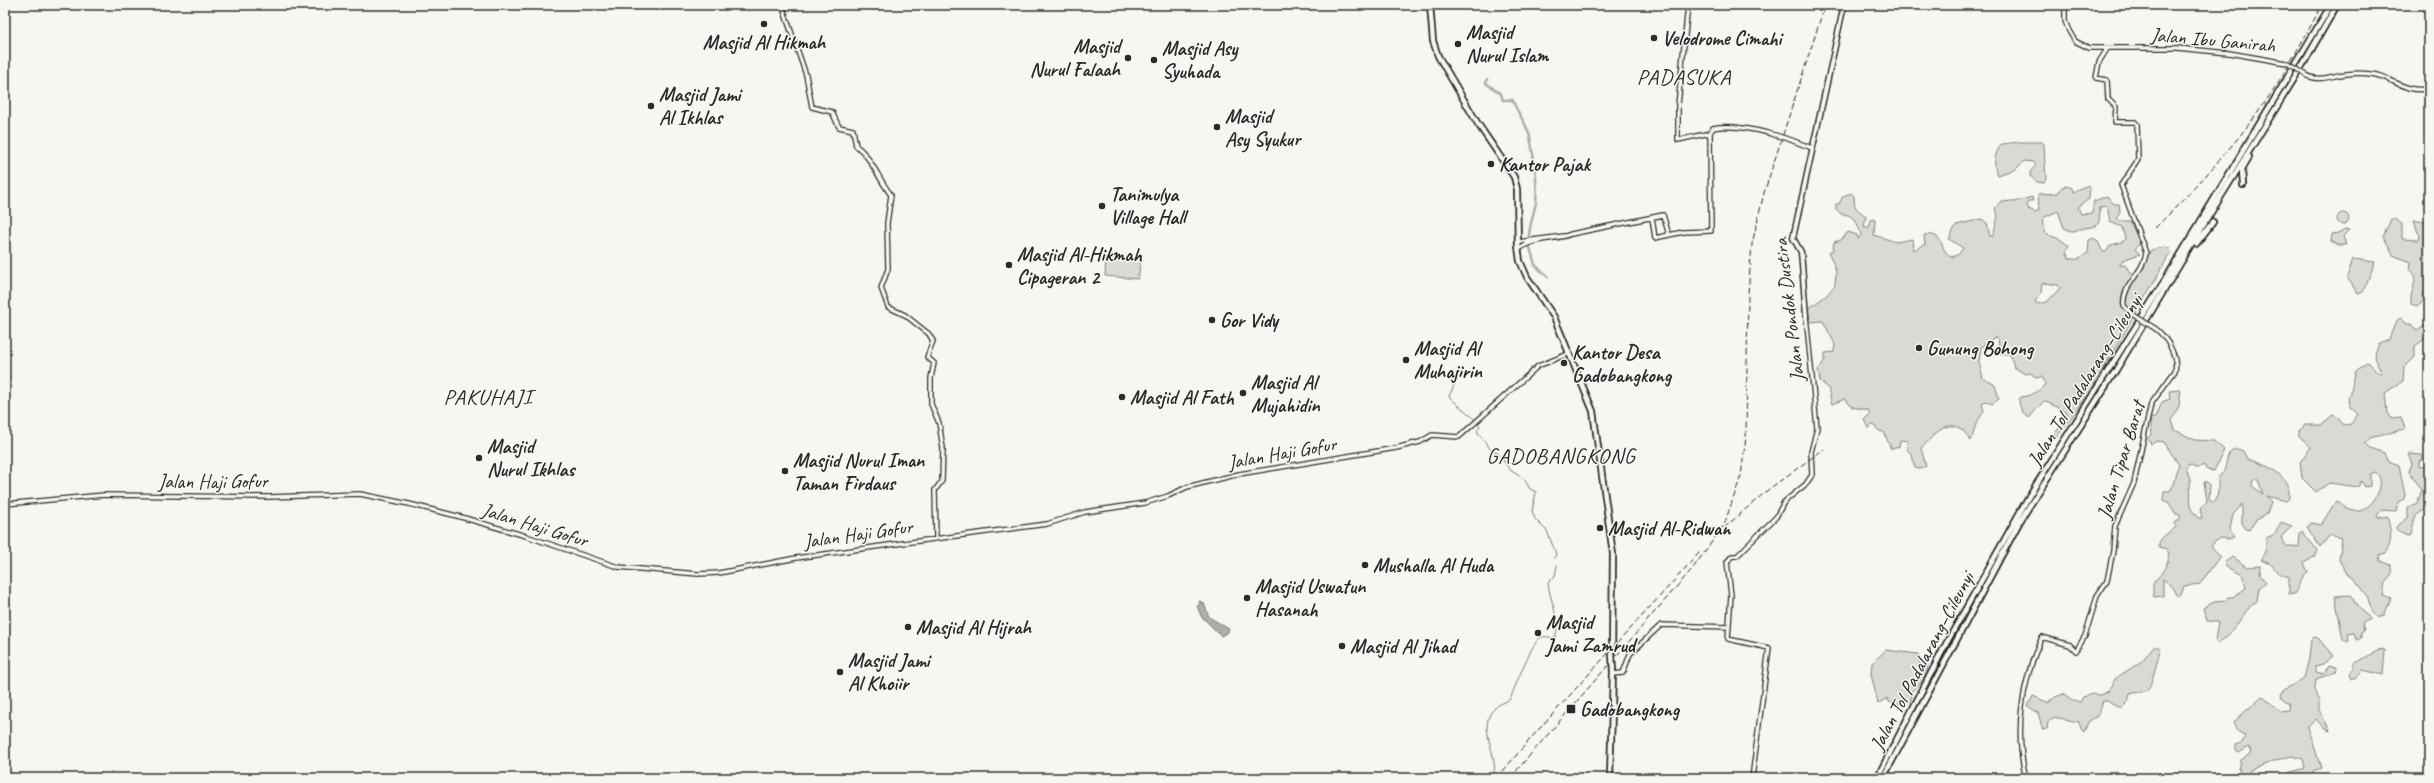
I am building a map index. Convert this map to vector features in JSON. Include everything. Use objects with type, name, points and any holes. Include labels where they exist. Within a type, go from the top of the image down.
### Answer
[{"type":"highway","points":[[1430,5],[1433,40],[1438,56],[1478,124],[1514,177],[1518,204],[1518,250],[1525,272],[1549,307],[1588,397],[1595,420],[1613,554],[1613,673],[1610,778]]},
{"type":"highway","name":"Jalan Tol Padalarang–Cileunyi","points":[[1877,778],[1947,642],[2029,496],[2167,277],[2331,5]]},
{"type":"highway","name":"Jalan Tol Padalarang–Cileunyi","points":[[1883,778],[2020,521],[2180,265],[2337,5]]},
{"type":"highway","points":[[2243,185],[2242,169],[2260,139],[2262,130]]},
{"type":"highway","points":[[2180,265],[2213,222]]},
{"type":"highway","points":[[1560,333],[1588,397]]},
{"type":"main road","name":"Jalan Pondok Dustira","points":[[1806,316],[1800,252],[1793,238],[1844,5]]},
{"type":"street","points":[[782,5],[806,75],[812,107],[832,112],[838,125],[853,130],[856,146],[863,149],[871,165],[891,195],[887,223],[888,269],[882,284],[882,295],[889,308],[905,315],[929,334],[932,339],[927,358],[934,364],[931,378],[932,408],[939,423],[943,448],[942,481],[935,490],[936,538]]},
{"type":"street","points":[[1688,5],[1678,105],[1678,140],[1710,133]]},
{"type":"street","name":"Jalan Ibu Ganirah","points":[[2065,5],[2066,25],[2075,41],[2089,48],[2177,48],[2229,53],[2286,62],[2308,76],[2316,79],[2345,74],[2370,74],[2380,76],[2401,87],[2429,89]]},
{"type":"street","name":"Jalan Tipar Barat","points":[[2026,778],[2021,753],[2023,694],[2036,652],[2042,637],[2070,645],[2076,651],[2082,642],[2097,596],[2107,581],[2113,551],[2115,526],[2134,483],[2151,404],[2175,371],[2172,351],[2166,340],[2156,329],[2132,314],[2124,306],[2124,295],[2139,270],[2146,253],[2121,185],[2138,160],[2137,127],[2135,122],[2115,122],[2116,107],[2108,99],[2107,80],[2096,78],[2099,62],[2107,49]]},
{"type":"street","points":[[1652,218],[1655,238],[1690,231],[1711,231],[1710,133],[1713,128],[1722,127],[1756,130],[1812,148]]},
{"type":"street","points":[[1518,250],[1535,241],[1665,216],[1669,235]]},
{"type":"street","points":[[1518,242],[1565,236]]},
{"type":"street","name":"Jalan Pondok Dustira","points":[[1729,627],[1731,595],[1728,560],[1732,556],[1737,556],[1776,517],[1784,502],[1806,484],[1812,475],[1813,468],[1811,452],[1817,428],[1806,316]]},
{"type":"street","name":"Jalan Haji Gofur","points":[[5,504],[70,497],[116,495],[269,497],[360,494],[461,517],[526,536],[618,567],[698,574],[719,573],[796,558],[1054,522],[1093,511],[1145,503],[1168,496],[1187,487],[1239,474],[1397,448],[1432,435],[1458,437],[1538,366],[1568,354]]},
{"type":"street","points":[[1613,673],[1623,672],[1630,654],[1661,625],[1729,627],[1729,641],[1769,648],[1752,778]]},
{"type":"shaded area","points":[[2042,142],[2044,144],[2046,179],[2044,183],[2037,182],[2030,176],[2030,172],[2036,165],[2033,162],[2024,161],[2016,169],[1997,175],[1995,159],[1999,147],[2002,144]]},
{"type":"shaded area","points":[[2066,186],[2072,188],[2073,192],[2089,186],[2090,187],[2089,199],[2078,207],[2081,214],[2092,213],[2094,201],[2107,196],[2114,204],[2119,204],[2120,212],[2117,218],[2120,221],[2130,221],[2140,243],[2135,249],[2140,254],[2123,260],[2119,265],[2125,264],[2130,273],[2137,277],[2151,250],[2163,247],[2170,248],[2171,252],[2089,394],[2056,438],[2054,434],[2066,420],[2067,412],[2044,401],[2029,418],[2025,414],[2021,408],[2019,400],[2021,397],[2028,396],[2043,387],[2045,384],[2042,376],[2037,378],[2030,373],[2025,374],[2014,367],[2010,354],[2000,354],[1998,339],[1995,337],[1981,347],[1979,362],[1983,378],[1995,385],[1999,399],[1992,404],[1986,401],[1982,403],[1984,411],[1976,424],[1971,441],[1961,429],[1955,426],[1944,428],[1934,435],[1921,448],[1926,466],[1920,469],[1915,468],[1912,455],[1907,449],[1908,441],[1900,440],[1899,447],[1891,449],[1884,432],[1879,431],[1874,425],[1871,425],[1869,429],[1864,420],[1870,414],[1868,410],[1852,407],[1845,399],[1832,404],[1828,388],[1820,381],[1818,370],[1825,360],[1825,353],[1834,352],[1835,344],[1823,321],[1810,322],[1808,309],[1827,295],[1835,285],[1836,271],[1829,253],[1833,250],[1834,242],[1841,240],[1848,232],[1857,235],[1858,239],[1861,235],[1855,220],[1846,214],[1841,214],[1836,209],[1836,204],[1839,204],[1843,196],[1851,193],[1854,196],[1856,208],[1866,216],[1864,227],[1869,227],[1871,220],[1875,219],[1874,235],[1896,242],[1912,239],[1913,250],[1925,245],[1924,235],[1936,236],[1947,254],[1952,257],[1959,254],[1963,248],[1949,239],[1956,225],[1982,219],[1987,223],[1990,236],[1993,236],[1998,216],[1995,208],[2001,201],[2014,202],[2032,197],[2033,201],[2028,201],[2026,205],[2028,209],[2036,212],[2039,209],[2038,194],[2058,193],[2062,187]],"holes":[[[2107,206],[2110,222],[2122,227],[2125,239],[2122,242],[2111,245],[2106,252],[2103,252],[2097,240],[2093,238],[2089,240],[2088,253],[2079,259],[2070,259],[2066,253],[2069,246],[2060,239],[2045,234],[2043,218],[2058,211],[2064,228],[2074,232],[2080,229],[2096,226],[2099,222],[2100,207]],[[2046,283],[2058,285],[2060,288],[2047,302],[2038,304],[2035,302],[2041,293],[2042,284]]]},
{"type":"shaded area","points":[[2341,213],[2345,213],[2349,219],[2345,225],[2341,225],[2337,221],[2337,217]]},
{"type":"shaded area","points":[[2391,219],[2394,219],[2402,224],[2402,239],[2418,240],[2419,236],[2414,221],[2429,221],[2429,290],[2423,293],[2424,300],[2417,306],[2411,304],[2411,297],[2416,277],[2409,269],[2410,262],[2393,255],[2383,237]]},
{"type":"shaded area","points":[[2345,229],[2349,230],[2343,236],[2346,245],[2338,245],[2331,241],[2332,234],[2338,233]]},
{"type":"shaded area","points":[[1106,256],[1141,258],[1138,279],[1105,276]]},
{"type":"shaded area","points":[[2353,259],[2375,262],[2363,292],[2358,294],[2347,277]]},
{"type":"shaded area","points":[[2401,318],[2407,324],[2411,324],[2417,331],[2426,325],[2429,327],[2429,336],[2415,346],[2415,357],[2404,368],[2403,381],[2385,393],[2387,413],[2392,418],[2401,417],[2405,429],[2370,438],[2365,443],[2371,448],[2384,453],[2388,461],[2399,465],[2405,495],[2404,499],[2398,502],[2396,511],[2381,510],[2377,516],[2378,518],[2387,516],[2388,518],[2391,536],[2390,545],[2385,553],[2379,555],[2380,561],[2390,565],[2392,573],[2385,583],[2383,596],[2391,599],[2384,615],[2377,617],[2372,613],[2367,595],[2353,577],[2346,572],[2339,560],[2342,538],[2330,535],[2320,547],[2307,527],[2310,523],[2321,525],[2336,501],[2354,511],[2363,510],[2368,507],[2379,490],[2379,478],[2376,473],[2370,475],[2370,486],[2365,487],[2361,481],[2358,487],[2329,483],[2316,492],[2302,478],[2300,462],[2311,447],[2299,436],[2299,431],[2305,425],[2321,425],[2334,414],[2344,425],[2351,424],[2358,414],[2350,407],[2348,400],[2356,371],[2368,362],[2379,373],[2382,372],[2374,358],[2379,343],[2389,339],[2396,321]]},
{"type":"shaded area","points":[[2181,390],[2179,406],[2172,420],[2175,430],[2195,440],[2215,441],[2224,450],[2214,471],[2207,470],[2204,465],[2198,468],[2189,464],[2186,468],[2190,480],[2191,509],[2198,518],[2202,518],[2200,509],[2207,501],[2204,482],[2207,482],[2210,485],[2209,499],[2214,503],[2216,501],[2219,476],[2223,473],[2229,454],[2234,449],[2243,451],[2247,459],[2276,471],[2286,482],[2289,490],[2289,498],[2286,501],[2266,496],[2271,502],[2267,513],[2255,521],[2250,530],[2246,529],[2242,523],[2242,504],[2233,515],[2230,529],[2234,537],[2228,539],[2219,538],[2211,546],[2220,556],[2200,584],[2184,586],[2181,595],[2178,597],[2173,587],[2163,579],[2163,596],[2154,597],[2154,583],[2164,571],[2169,554],[2167,550],[2159,548],[2160,541],[2176,527],[2175,523],[2180,519],[2180,515],[2176,514],[2169,503],[2163,500],[2164,491],[2170,491],[2179,465],[2164,442],[2157,441],[2151,444],[2148,438],[2152,434],[2150,419],[2156,417],[2162,402],[2170,399],[2169,391]],"holes":[[[2253,479],[2258,480],[2263,494],[2252,486]]]},
{"type":"shaded area","points":[[2408,454],[2422,455],[2423,459],[2419,461],[2419,467],[2427,466],[2429,469],[2429,510],[2424,510],[2418,514],[2414,522],[2411,535],[2407,536],[2397,531],[2396,527],[2408,518],[2408,508],[2417,503],[2422,490],[2409,471],[2412,464]]},
{"type":"shaded area","points":[[2281,522],[2292,526],[2281,537],[2286,546],[2299,548],[2300,533],[2302,531],[2317,550],[2314,557],[2304,563],[2308,572],[2303,576],[2294,594],[2289,595],[2289,577],[2278,573],[2271,564],[2261,560],[2266,552],[2266,538],[2275,534]]},
{"type":"shaded area","points":[[2233,557],[2247,567],[2261,566],[2260,575],[2266,582],[2259,588],[2257,601],[2230,633],[2218,643],[2215,640],[2218,622],[2207,621],[2203,608],[2214,602],[2226,601],[2228,597],[2233,597],[2246,588],[2243,576],[2225,566],[2225,562]]},
{"type":"shaded area","points":[[2351,595],[2358,608],[2371,619],[2362,623],[2364,630],[2361,632],[2361,638],[2357,640],[2354,633],[2348,634],[2349,641],[2347,642],[2343,639],[2335,596]]},
{"type":"shaded area","points":[[1199,601],[1204,603],[1209,617],[1229,629],[1228,632],[1221,636],[1201,616],[1197,606],[1200,604]]},
{"type":"shaded area","points":[[2314,637],[2318,638],[2333,656],[2323,664],[2315,666],[2315,672],[2323,674],[2328,665],[2337,667],[2336,672],[2316,679],[2315,688],[2319,701],[2319,710],[2330,730],[2323,727],[2316,719],[2308,727],[2321,768],[2313,771],[2311,776],[2288,778],[2288,773],[2305,768],[2303,759],[2292,756],[2250,770],[2250,778],[2242,778],[2239,769],[2241,760],[2250,754],[2251,751],[2249,747],[2239,753],[2236,751],[2236,745],[2242,743],[2245,736],[2236,730],[2234,722],[2262,696],[2280,711],[2288,710],[2289,703],[2282,699],[2281,695],[2284,690],[2304,678],[2309,658],[2311,640]]},
{"type":"shaded area","points":[[2153,647],[2160,647],[2160,650],[2156,668],[2148,690],[2130,694],[2128,702],[2123,707],[2118,707],[2107,700],[2103,700],[2099,714],[2088,722],[2084,733],[2081,730],[2079,722],[2059,718],[2055,718],[2048,722],[2047,729],[2043,730],[2038,713],[2028,706],[2033,696],[2049,703],[2053,698],[2063,694],[2072,701],[2080,702],[2083,697],[2093,694],[2097,696],[2107,692],[2113,686],[2113,680],[2142,661]]},
{"type":"shaded area","points":[[1886,650],[1918,654],[1921,667],[1924,666],[1924,662],[1927,661],[1928,665],[1926,674],[1917,687],[1910,692],[1912,697],[1910,702],[1900,705],[1889,702],[1887,698],[1878,704],[1871,674],[1872,663]]},
{"type":"shaded area","points":[[2385,650],[2383,675],[2363,670],[2356,677],[2351,679],[2349,673],[2354,668],[2354,664],[2377,651]]},
{"type":"waterway","points":[[1487,79],[1486,83],[1501,94],[1503,100],[1513,100],[1527,127],[1530,137],[1535,169],[1536,202],[1529,238]]},
{"type":"waterway","points":[[1529,244],[1535,265],[1548,277]]},
{"type":"waterway","points":[[1455,379],[1449,396],[1480,426],[1477,431],[1491,450],[1497,452],[1510,470],[1524,479],[1530,489],[1536,492],[1532,511],[1535,519],[1547,531],[1556,554],[1554,558]]},
{"type":"waterway","points":[[1493,778],[1495,769],[1487,732],[1487,723],[1490,715],[1496,707],[1510,699],[1527,657],[1536,642],[1543,637],[1555,638],[1557,624],[1548,583],[1555,576],[1557,565]]},
{"type":"railway","points":[[1510,778],[1693,568],[1724,525],[1741,476],[1746,437],[1748,294],[1752,244],[1764,193],[1825,5]]},
{"type":"railway","points":[[2155,228],[2206,175],[2253,119],[2298,49],[2322,5]]},
{"type":"railway","points":[[1724,528],[1769,489],[1824,449]]},
{"type":"railway","points":[[1497,778],[1531,738],[1700,552]]},
{"type":"place","name":"Masjid Al Hikmah","points":[[764,24]]},
{"type":"place","name":"Velodrome Cimahi","points":[[1654,38]]},
{"type":"place","name":"Masjid Nurul Islam","points":[[1458,44]]},
{"type":"place","name":"Masjid Nurul Falaah","points":[[1128,58]]},
{"type":"place","name":"Masjid Asy Syuhada","points":[[1154,60]]},
{"type":"place","name":"Masjid Jami Al Ikhlas","points":[[651,106]]},
{"type":"place","name":"Masjid Asy Syukur","points":[[1217,127]]},
{"type":"place","name":"Kantor Pajak","points":[[1491,164]]},
{"type":"place","name":"Tanimulya Village Hall","points":[[1102,206]]},
{"type":"place","name":"Masjid Al-Hikmah Cipageran 2","points":[[1009,265]]},
{"type":"place","name":"Gor Vidy","points":[[1212,320]]},
{"type":"place","name":"Gunung Bohong","points":[[1919,348]]},
{"type":"place","name":"Masjid Al Muhajirin","points":[[1406,360]]},
{"type":"place","name":"Kantor Desa Gadobangkong","points":[[1564,363]]},
{"type":"place","name":"Masjid Al Mujahidin","points":[[1243,393]]},
{"type":"place","name":"Masjid Al Fath","points":[[1122,397]]},
{"type":"place","name":"Masjid Nurul Ikhlas","points":[[479,458]]},
{"type":"place","name":"Masjid Nurul Iman Taman Firdaus","points":[[785,471]]},
{"type":"place","name":"Masjid Al-Ridwan","points":[[1600,528]]},
{"type":"place","name":"Mushalla Al Huda","points":[[1365,565]]},
{"type":"place","name":"Masjid Uswatun Hasanah","points":[[1247,598]]},
{"type":"place","name":"Masjid Al Hijrah","points":[[908,627]]},
{"type":"place","name":"Masjid Jami Zamrud","points":[[1538,633]]},
{"type":"place","name":"Masjid Al Jihad","points":[[1342,646]]},
{"type":"place","name":"Masjid Jami Al Khoiir","points":[[840,672]]},
{"type":"place","name":"Gadobangkong","points":[[1571,709]]},
{"type":"district","name":"PADASUKA","points":[[1684,77]]},
{"type":"district","name":"PAKUHAJI","points":[[488,397]]},
{"type":"district","name":"GADOBANGKONG","points":[[1561,456]]}]
